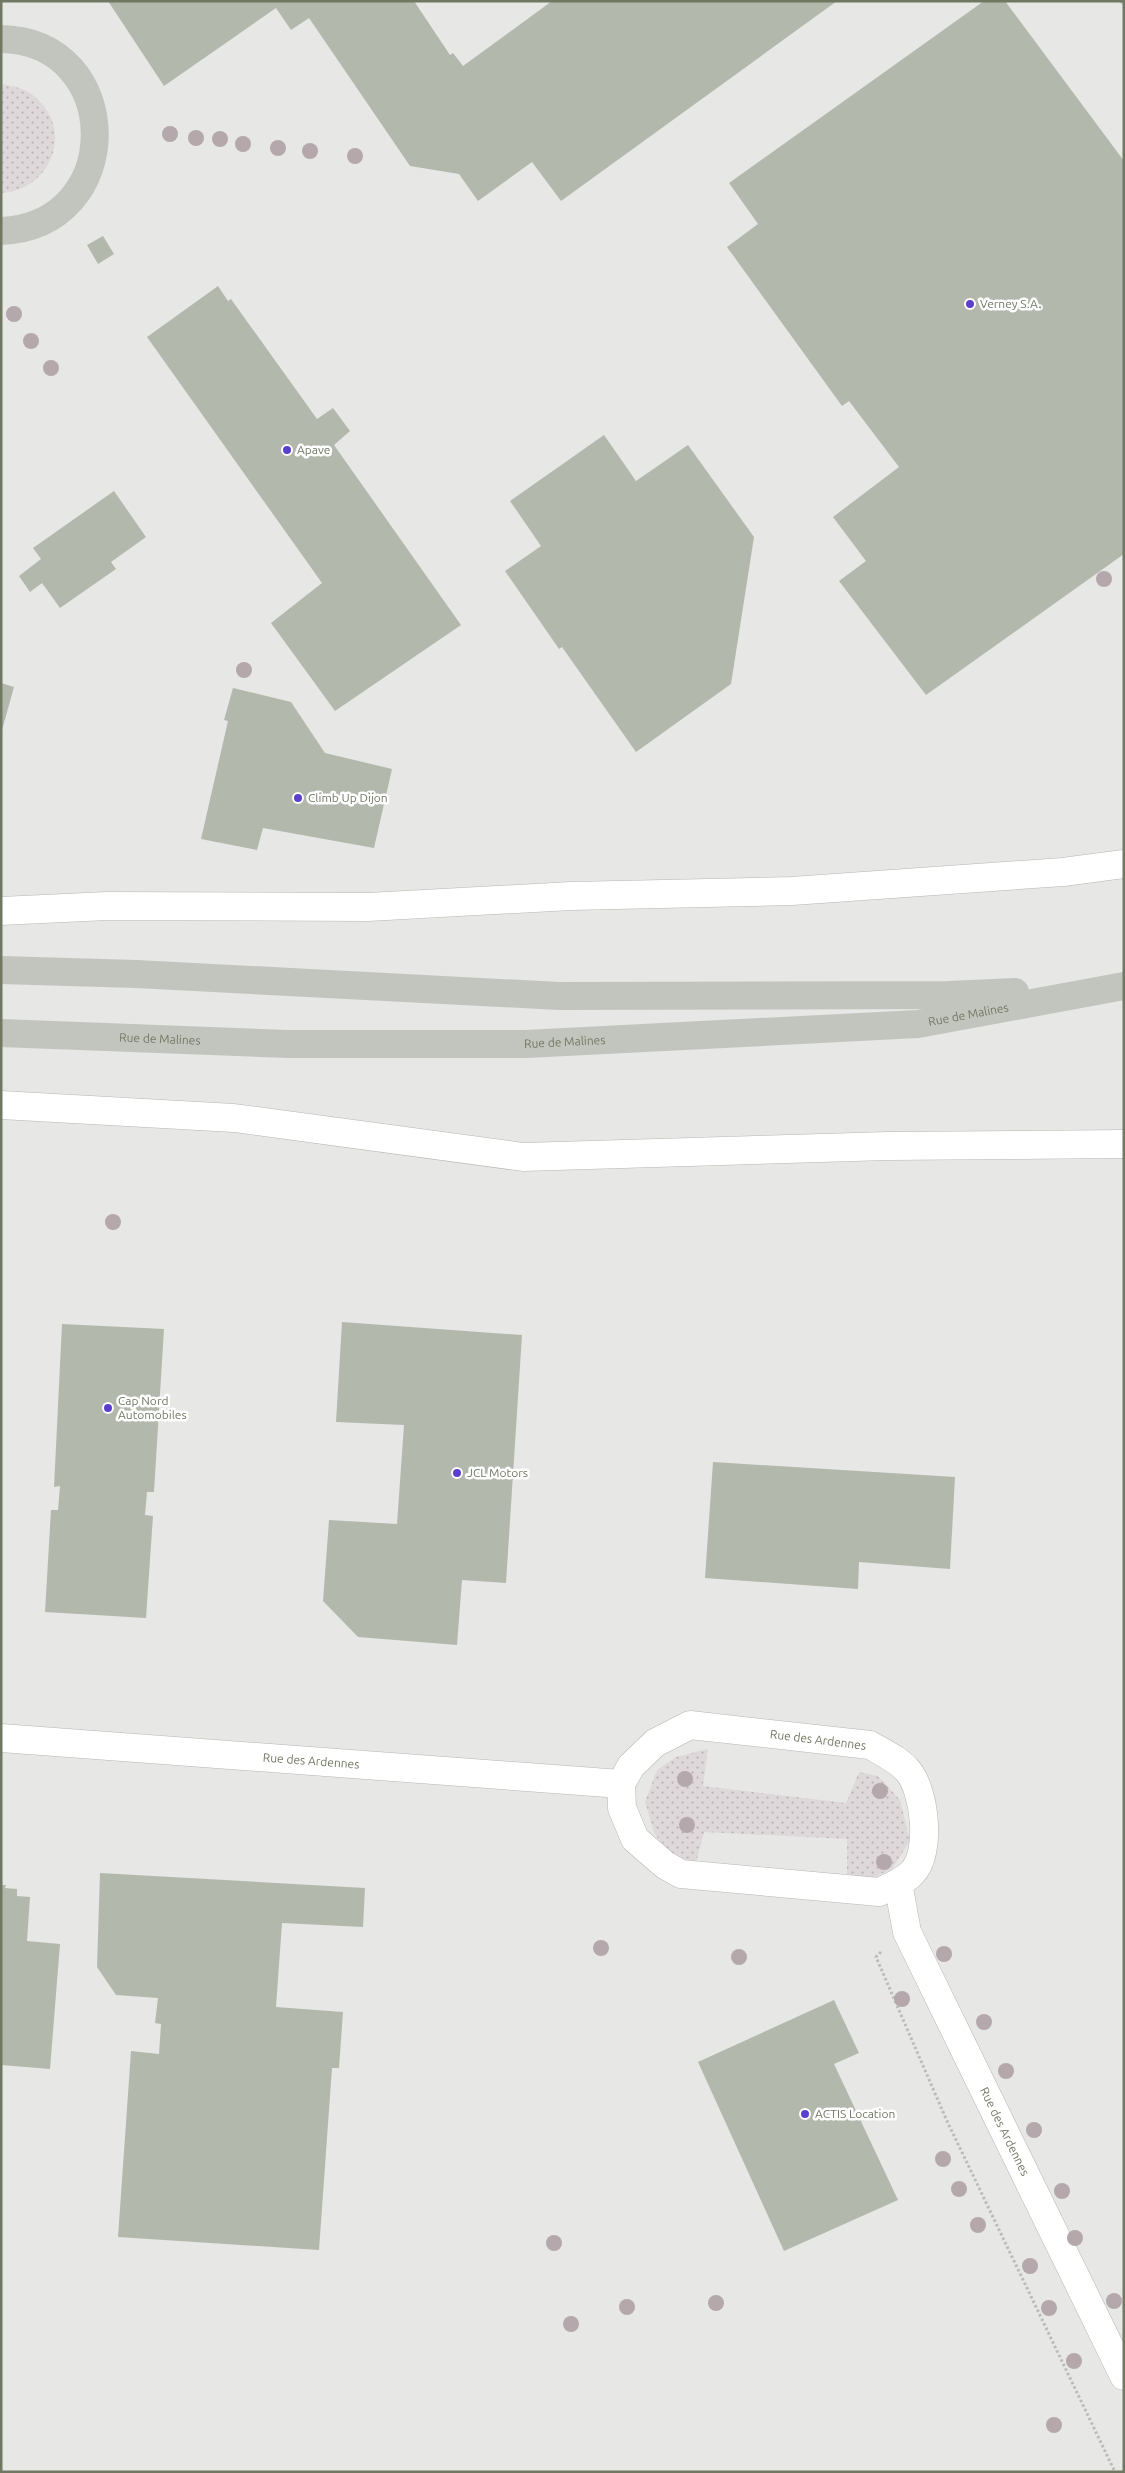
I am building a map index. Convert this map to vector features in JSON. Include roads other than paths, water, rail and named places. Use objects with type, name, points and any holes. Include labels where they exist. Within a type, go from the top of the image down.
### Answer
[{"type":"main road","points":[[1,911],[107,906],[368,907],[571,896],[792,890],[1063,872],[1124,864]]},
{"type":"main road","points":[[1,1105],[234,1118],[524,1157],[888,1146],[1124,1144]]},
{"type":"main road","name":"Rue des Ardennes","points":[[690,1725],[870,1745],[908,1770],[916,1785],[920,1802],[924,1846],[918,1865],[912,1873],[898,1883],[879,1892],[681,1874],[665,1865],[635,1839],[622,1808],[621,1784],[631,1766],[655,1742],[690,1725]]},
{"type":"main road","name":"Rue des Ardennes","points":[[1,1738],[621,1784]]},
{"type":"main road","name":"Rue des Ardennes","points":[[898,1883],[907,1932],[1124,2376]]},
{"type":"street","points":[[1,39],[18,40],[50,52],[76,74],[92,104],[96,137],[90,170],[72,199],[46,220],[17,230],[1,231]]},
{"type":"street","name":"Rue de Malines","points":[[1,970],[136,974],[559,996],[950,995],[1124,986]]},
{"type":"street","name":"Rue de Malines","points":[[1,1033],[288,1044],[526,1044],[918,1024],[1124,986]]},
{"type":"place","name":"Verney S.A.","points":[[970,304]]},
{"type":"place","name":"Apave","points":[[287,450]]},
{"type":"place","name":"Climb Up Dijon","points":[[298,798]]},
{"type":"place","name":"Cap Nord Automobiles","points":[[108,1408]]},
{"type":"place","name":"JCL Motors","points":[[457,1473]]},
{"type":"place","name":"ACTIS Location","points":[[805,2114]]}]
